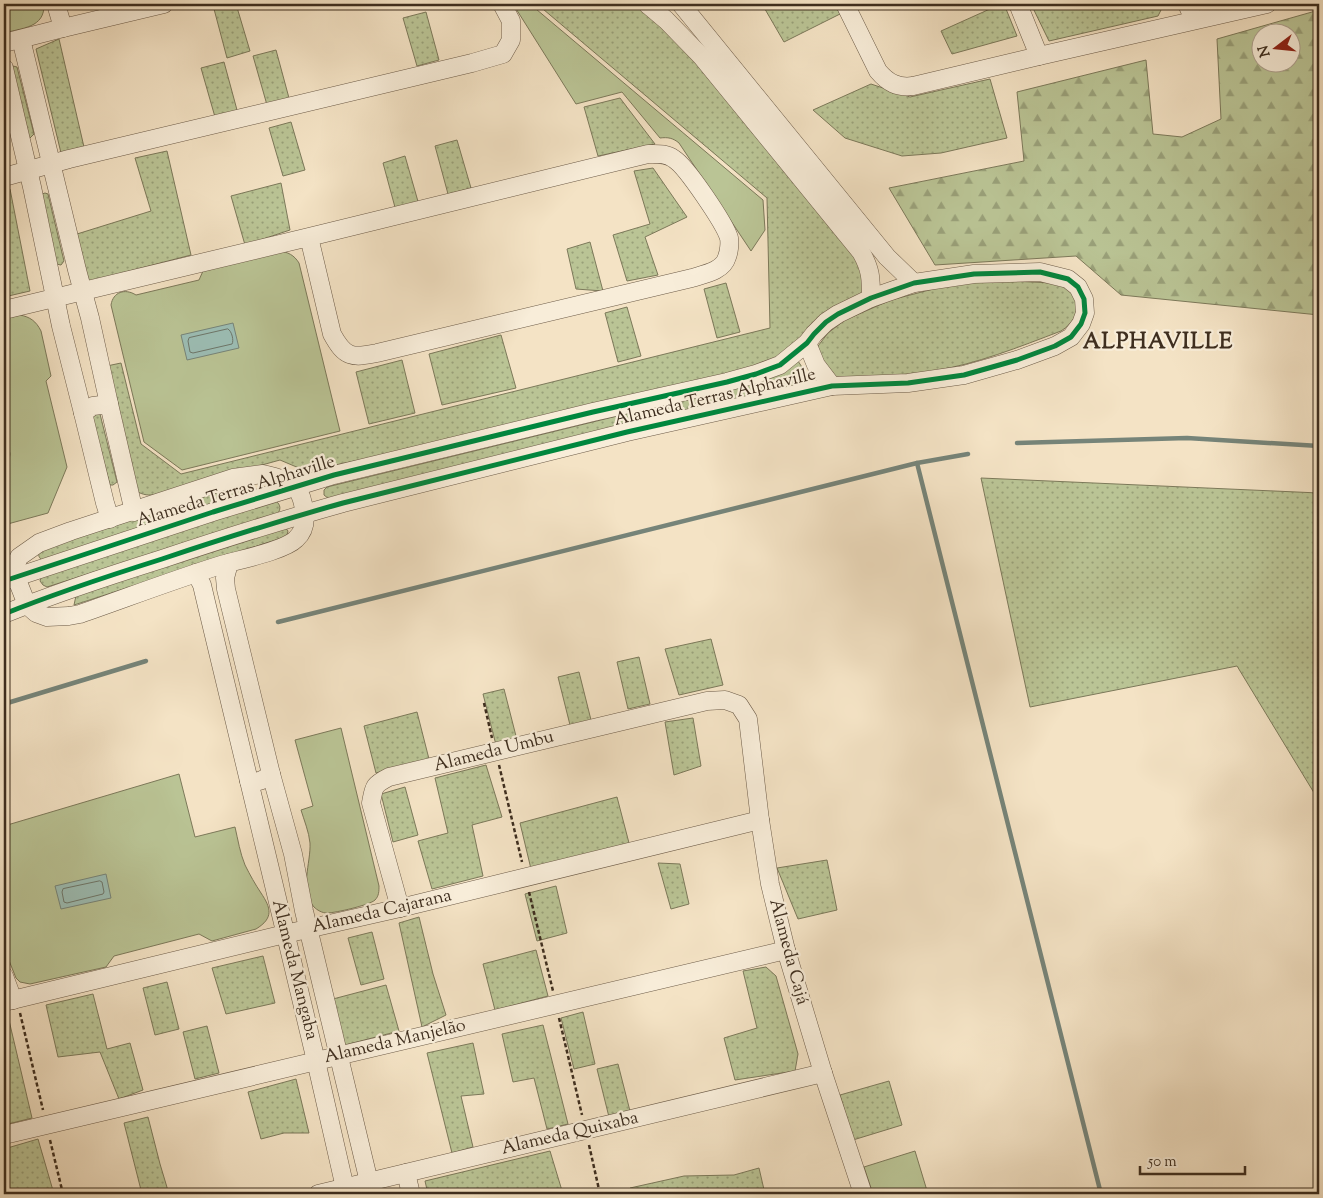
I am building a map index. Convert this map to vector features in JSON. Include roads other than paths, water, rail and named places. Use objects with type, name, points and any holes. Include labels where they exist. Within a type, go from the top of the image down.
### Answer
[{"type":"street","points":[[56,4],[63,28]]},
{"type":"street","points":[[4,44],[164,4]]},
{"type":"street","points":[[4,177],[472,64],[503,54],[511,40],[511,21],[502,4]]},
{"type":"street","points":[[647,4],[666,20],[702,57],[861,252],[871,277],[871,298]]},
{"type":"street","points":[[681,4],[887,257],[914,283]]},
{"type":"street","points":[[845,4],[878,71],[894,85],[903,87],[1267,4]]},
{"type":"street","points":[[1018,4],[1039,56]]},
{"type":"street","points":[[1187,4],[1194,20]]},
{"type":"street","points":[[21,39],[92,324],[134,512]]},
{"type":"street","points":[[4,68],[36,206],[62,331],[110,519]]},
{"type":"street","points":[[4,310],[648,154],[662,154],[674,158],[685,169],[724,225],[730,240],[727,258],[717,270],[692,278],[396,349],[359,356],[347,353],[339,347],[332,334],[309,237]]},
{"type":"street","name":"Alameda Terras Alphaville","points":[[4,614],[64,590],[225,538],[343,503],[627,432],[832,386],[908,383],[964,376],[1017,360],[1055,346],[1070,337],[1081,324],[1085,313],[1084,299],[1078,287],[1068,279],[1040,272],[974,274],[914,283],[871,298],[838,314],[826,322],[807,343],[780,365],[756,374],[334,475],[213,512],[10,579]]},
{"type":"street","points":[[62,331],[78,330],[92,324]]},
{"type":"street","points":[[807,343],[816,365],[832,386]]},
{"type":"street","points":[[83,413],[93,406],[109,404]]},
{"type":"street","points":[[264,474],[276,477],[296,487],[306,514],[301,534],[295,541],[274,550],[196,573],[80,614],[47,617],[36,613],[26,605],[10,579],[19,557],[39,543],[233,478],[264,474]]},
{"type":"street","name":"Alameda Mangaba","points":[[229,563],[225,578],[226,589],[271,774],[293,854],[304,911],[368,1182]]},
{"type":"street","name":"Alameda Mangaba","points":[[196,573],[202,585],[345,1188]]},
{"type":"street","name":"Alameda Umbu","points":[[400,908],[372,803],[373,790],[378,783],[389,777],[707,701],[725,700],[738,705]]},
{"type":"street","name":"Alameda Cajá","points":[[738,705],[748,719],[770,884],[786,950],[823,1073],[863,1194]]},
{"type":"street","points":[[248,781],[256,782],[271,774]]},
{"type":"street","name":"Alameda Cajarana","points":[[11,1000],[760,820]]},
{"type":"street","points":[[267,860],[278,855],[293,854]]},
{"type":"street","name":"Alameda Manjelão","points":[[4,1136],[786,950]]},
{"type":"street","points":[[4,976],[11,1000]]},
{"type":"street","name":"Alameda Quixaba","points":[[318,1194],[823,1073]]},
{"type":"street","points":[[406,1173],[411,1194]]},
{"type":"water","points":[[233,323],[239,348],[187,360],[181,335]]},
{"type":"water","points":[[106,874],[111,898],[61,909],[55,886]]},
{"type":"waterway","points":[[1017,443],[1187,438],[1319,446]]},
{"type":"waterway","points":[[278,622],[917,463],[968,454]]},
{"type":"waterway","points":[[917,463],[1101,1194]]},
{"type":"waterway","points":[[4,704],[146,661]]},
{"type":"district","name":"ALPHAVILLE","points":[[1158,343]]}]
